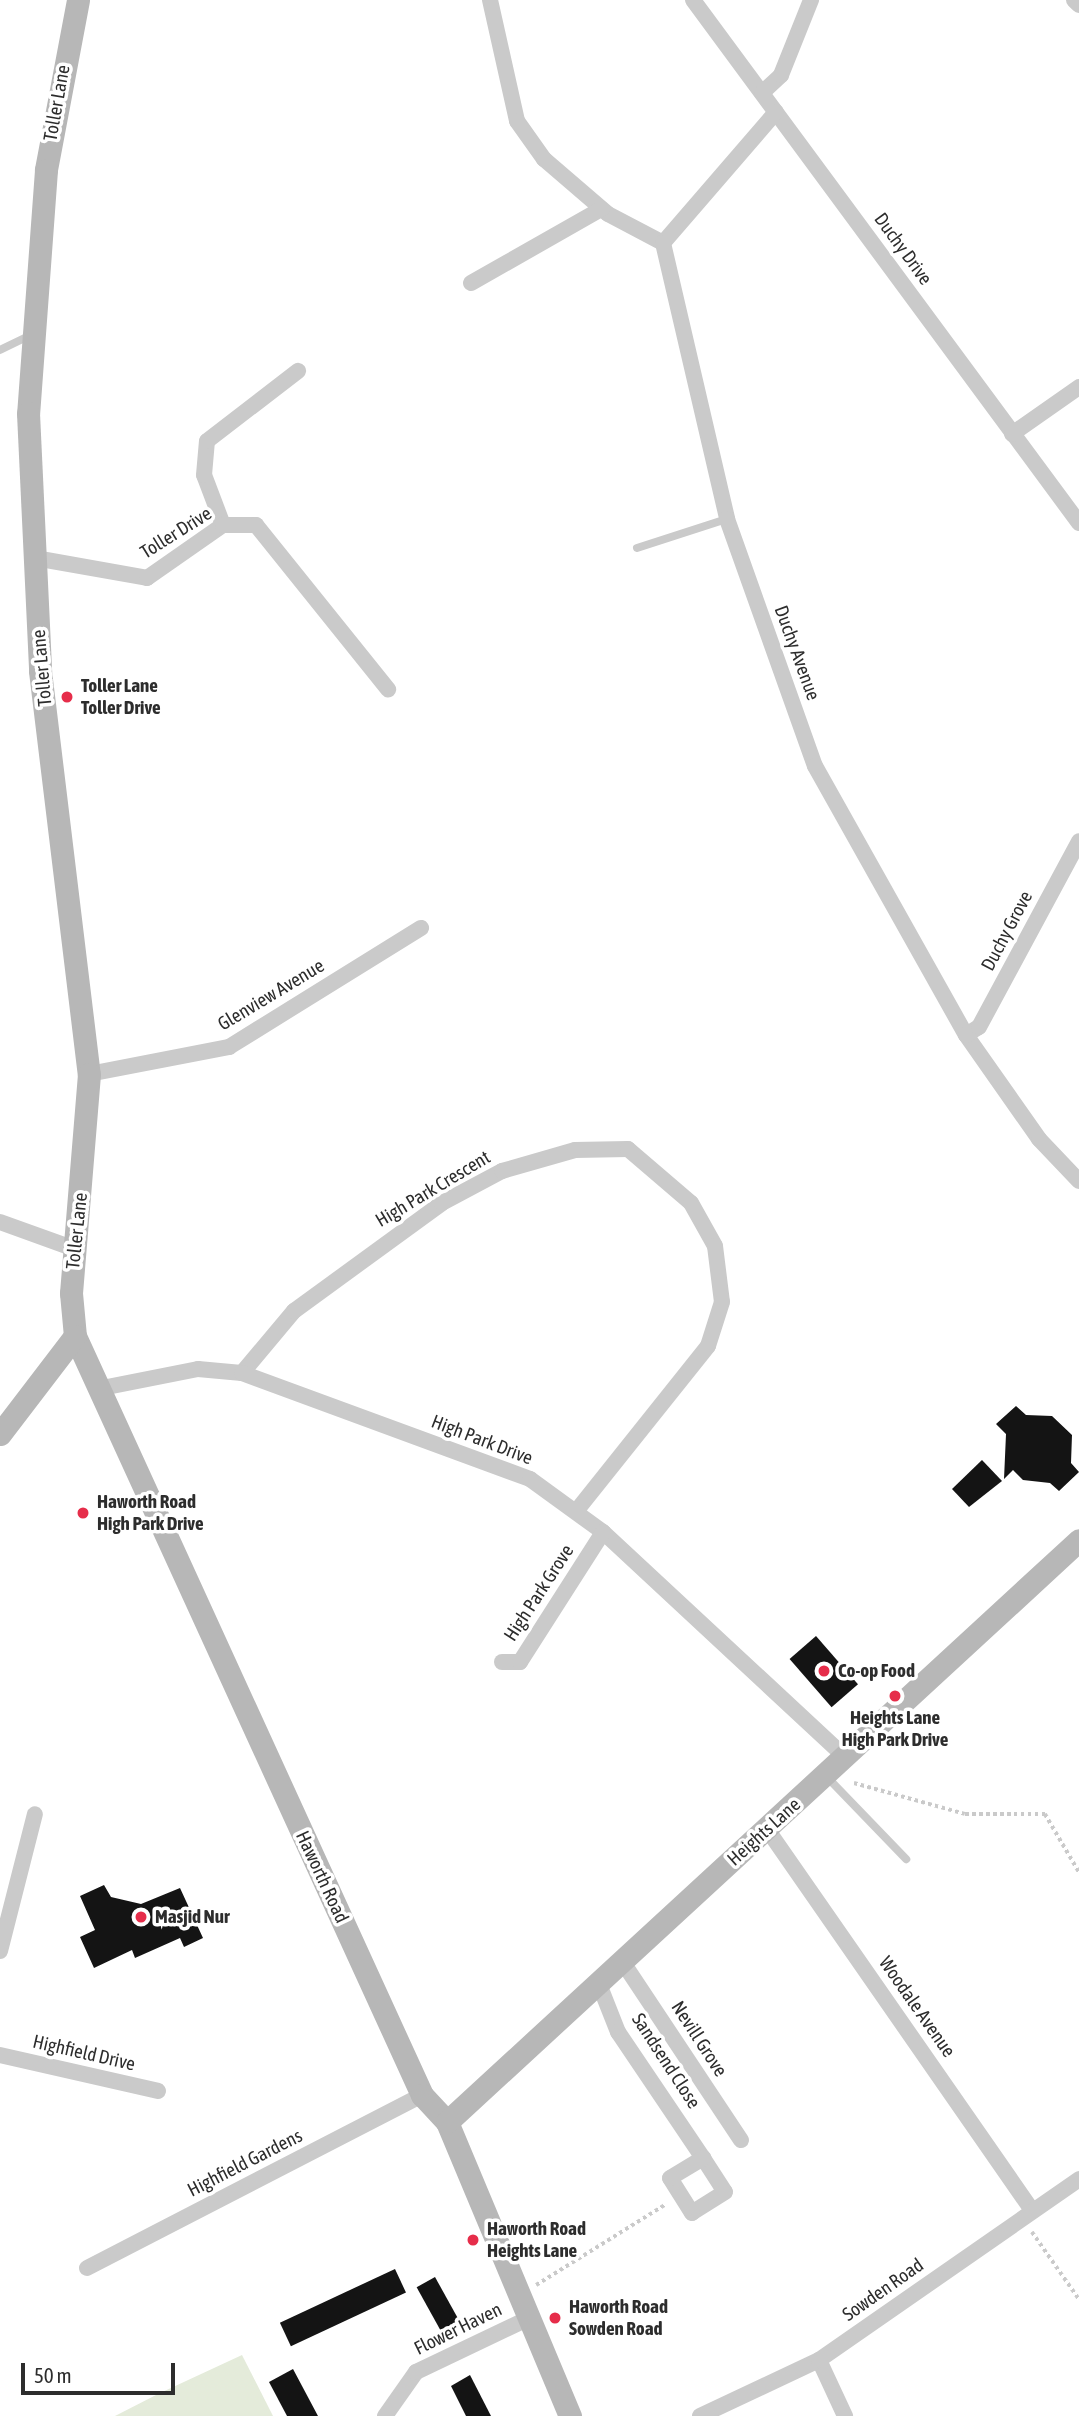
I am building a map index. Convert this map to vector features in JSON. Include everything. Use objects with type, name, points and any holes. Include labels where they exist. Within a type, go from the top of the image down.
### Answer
[{"type":"main road","name":"Toller Lane","points":[[75,1336],[75,1249],[89,1074],[40,671],[29,413],[46,170],[78,0]]},
{"type":"main road","name":"Haworth Road","points":[[75,1336],[422,2095],[447,2122],[570,2416]]},
{"type":"main road","points":[[0,1434],[75,1336]]},
{"type":"main road","name":"Heights Lane","points":[[447,2122],[1079,1540]]},
{"type":"street","points":[[490,0],[517,121],[544,159],[601,209],[663,243],[776,112]]},
{"type":"street","name":"Duchy Drive","points":[[693,0],[1079,523]]},
{"type":"street","points":[[762,93],[781,75],[811,0]]},
{"type":"street","points":[[1074,0],[1079,5]]},
{"type":"street","points":[[471,283],[601,209]]},
{"type":"street","name":"Duchy Avenue","points":[[663,243],[727,519],[815,766],[966,1035],[1039,1139],[1079,1181]]},
{"type":"street","points":[[223,525],[204,475],[207,441],[298,371]]},
{"type":"street","points":[[1012,434],[1079,387]]},
{"type":"street","name":"Toller Drive","points":[[35,558],[147,578],[223,525],[256,524],[388,690]]},
{"type":"street","name":"Duchy Grove","points":[[966,1035],[979,1027],[1079,841]]},
{"type":"street","name":"Glenview Avenue","points":[[89,1074],[229,1047],[421,928]]},
{"type":"street","name":"High Park Crescent","points":[[242,1373],[305,1302],[442,1203],[502,1171],[575,1150],[628,1150],[691,1203],[715,1246],[722,1302],[708,1346],[577,1510]]},
{"type":"street","points":[[0,1222],[75,1249]]},
{"type":"street","name":"High Park Drive","points":[[97,1389],[198,1369],[242,1373],[530,1479],[577,1510],[603,1532],[845,1757]]},
{"type":"street","name":"High Park Grove","points":[[502,1662],[520,1662],[603,1532]]},
{"type":"street","points":[[0,1951],[35,1814]]},
{"type":"street","name":"Woodale Avenue","points":[[767,1829],[1027,2214]]},
{"type":"street","name":"Nevill Grove","points":[[622,1961],[741,2140]]},
{"type":"street","name":"Sandsend Close","points":[[599,1984],[618,2032],[725,2192],[692,2213],[681,2195]]},
{"type":"street","name":"Highfield Drive","points":[[0,2055],[158,2091]]},
{"type":"street","name":"Highfield Gardens","points":[[87,2268],[422,2095]]},
{"type":"street","points":[[681,2195],[670,2178],[704,2158]]},
{"type":"street","name":"Sowden Road","points":[[700,2416],[819,2360],[1079,2179]]},
{"type":"street","name":"Flower Haven","points":[[385,2416],[416,2372],[529,2318]]},
{"type":"street","points":[[819,2360],[845,2416]]},
{"type":"lane","points":[[0,350],[35,333]]},
{"type":"lane","points":[[637,548],[727,519]]},
{"type":"lane","points":[[825,1776],[906,1859]]},
{"type":"path","points":[[825,1776],[965,1814],[1045,1814],[1079,1872]]},
{"type":"path","points":[[519,2295],[681,2195]]},
{"type":"path","points":[[1027,2214],[1079,2299]]},
{"type":"green space","points":[[242,2355],[273,2416],[115,2416],[158,2394]]},
{"type":"building","points":[[1016,1406],[1026,1415],[1052,1416],[1072,1435],[1071,1463],[1079,1472],[1059,1491],[1050,1483],[1023,1480],[1013,1470],[1004,1479],[1006,1434],[996,1424]]},
{"type":"building","points":[[982,1460],[1002,1481],[969,1507],[952,1489]]},
{"type":"building","name":"Co-op Food","points":[[816,1636],[858,1684],[832,1707],[790,1659]]},
{"type":"building","name":"Masjid Nur","points":[[104,1885],[111,1897],[141,1904],[180,1888],[203,1938],[184,1947],[180,1938],[135,1958],[132,1950],[94,1968],[80,1937],[95,1930],[80,1896]]},
{"type":"building","points":[[395,2269],[406,2293],[291,2346],[280,2323]]},
{"type":"building","points":[[435,2277],[460,2322],[442,2333],[417,2287]]},
{"type":"building","points":[[293,2369],[318,2416],[287,2416],[269,2382]]},
{"type":"building","points":[[470,2375],[491,2416],[466,2416],[451,2386]]},
{"type":"place","name":"Toller Lane Toller Drive","points":[[67,697]]},
{"type":"place","name":"Haworth Road High Park Drive","points":[[83,1513]]},
{"type":"place","name":"Co-op Food","points":[[824,1671]]},
{"type":"place","name":"Heights Lane High Park Drive","points":[[895,1696]]},
{"type":"place","name":"Masjid Nur","points":[[141,1917]]},
{"type":"place","name":"Haworth Road Heights Lane","points":[[473,2240]]},
{"type":"place","name":"Haworth Road Sowden Road","points":[[555,2318]]}]
